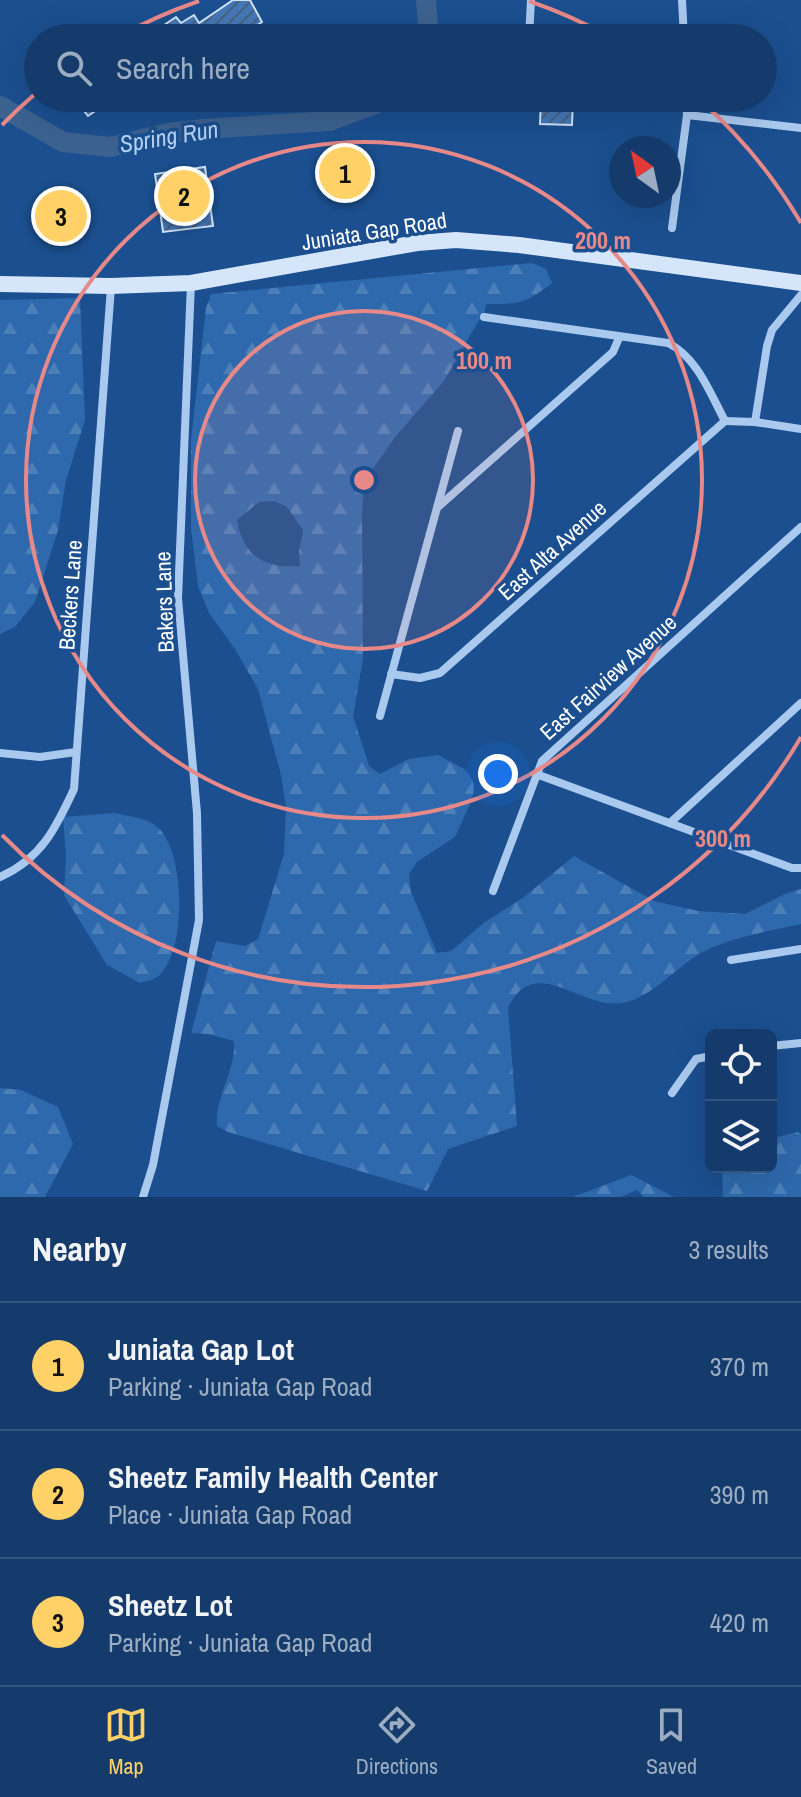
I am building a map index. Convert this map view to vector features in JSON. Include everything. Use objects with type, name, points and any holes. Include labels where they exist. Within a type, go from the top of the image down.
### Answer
[{"type":"main road","name":"Juniata Gap Road","points":[[0,284],[111,286],[191,283],[417,243],[456,240],[519,245],[801,283]]},
{"type":"street","points":[[530,24],[531,0]]},
{"type":"street","points":[[682,0],[683,24]]},
{"type":"street","points":[[672,228],[687,112]]},
{"type":"street","points":[[687,115],[801,128]]},
{"type":"street","name":"Bakers Lane","points":[[143,1197],[153,1165],[199,920],[197,813],[178,598],[191,283]]},
{"type":"street","name":"Beckers Lane","points":[[0,877],[42,848],[74,789],[111,286]]},
{"type":"street","points":[[755,422],[772,330],[801,295]]},
{"type":"street","points":[[484,317],[668,343],[682,350],[694,364],[725,421],[801,429]]},
{"type":"street","points":[[438,508],[613,352],[619,338]]},
{"type":"street","name":"East Alta Avenue","points":[[391,674],[420,678],[440,673],[725,421]]},
{"type":"street","points":[[380,716],[458,431]]},
{"type":"street","name":"East Fairview Avenue","points":[[493,891],[542,761],[801,527]]},
{"type":"street","points":[[670,823],[801,703]]},
{"type":"street","points":[[0,753],[40,757],[76,752]]},
{"type":"street","points":[[536,774],[792,868],[801,868]]},
{"type":"street","points":[[731,960],[801,949]]},
{"type":"street","points":[[777,1045],[801,1043]]},
{"type":"street","points":[[672,1093],[696,1059],[705,1057]]},
{"type":"green space","points":[[532,263],[546,269],[552,283],[522,301],[486,304],[484,317],[479,320],[444,381],[396,436],[364,485],[363,659],[353,716],[369,766],[380,774],[409,759],[438,755],[466,770],[474,783],[473,797],[455,837],[417,862],[409,874],[411,892],[437,953],[451,951],[574,856],[654,901],[698,911],[745,914],[801,889],[801,924],[715,946],[633,1000],[606,1003],[544,983],[531,984],[519,992],[508,1008],[517,1126],[448,1149],[427,1191],[228,1132],[217,1126],[234,1041],[191,1033],[216,941],[245,946],[258,939],[284,854],[286,807],[281,775],[258,689],[209,613],[198,586],[191,528],[191,440],[206,308],[211,294]],"holes":[[[274,501],[287,507],[303,530],[300,566],[276,565],[258,558],[244,543],[237,520],[259,502]]]},
{"type":"green space","points":[[80,298],[85,420],[66,480],[58,530],[35,602],[15,627],[0,634],[0,300]]},
{"type":"green space","points":[[115,813],[142,819],[156,826],[166,838],[178,878],[178,925],[174,947],[167,965],[157,977],[140,983],[107,965],[64,895],[66,856],[63,817]]},
{"type":"green space","points":[[0,1088],[21,1090],[58,1107],[73,1144],[45,1197],[0,1197]]},
{"type":"green space","points":[[797,1132],[801,1134],[801,1197],[723,1197],[722,1173],[777,1173],[777,1137]]},
{"type":"green space","points":[[631,1175],[674,1197],[644,1197],[637,1190],[620,1197],[573,1197]]},
{"type":"building","points":[[233,0],[250,0],[262,22],[166,24],[176,17],[181,23],[194,15],[199,23]]},
{"type":"building","points":[[540,112],[572,112],[572,125],[540,124]]},
{"type":"building","points":[[205,167],[213,226],[163,232],[155,174]]},
{"type":"waterway","name":"Spring Run","points":[[426,0],[428,24]]},
{"type":"waterway","name":"Spring Run","points":[[0,106],[63,142],[110,147],[168,133],[329,121],[353,112]]},
{"type":"place","name":"Juniata Gap Lot","points":[[345,173]]},
{"type":"place","name":"Sheetz Family Health Center","points":[[184,196]]},
{"type":"place","name":"Sheetz Lot","points":[[61,216]]}]
